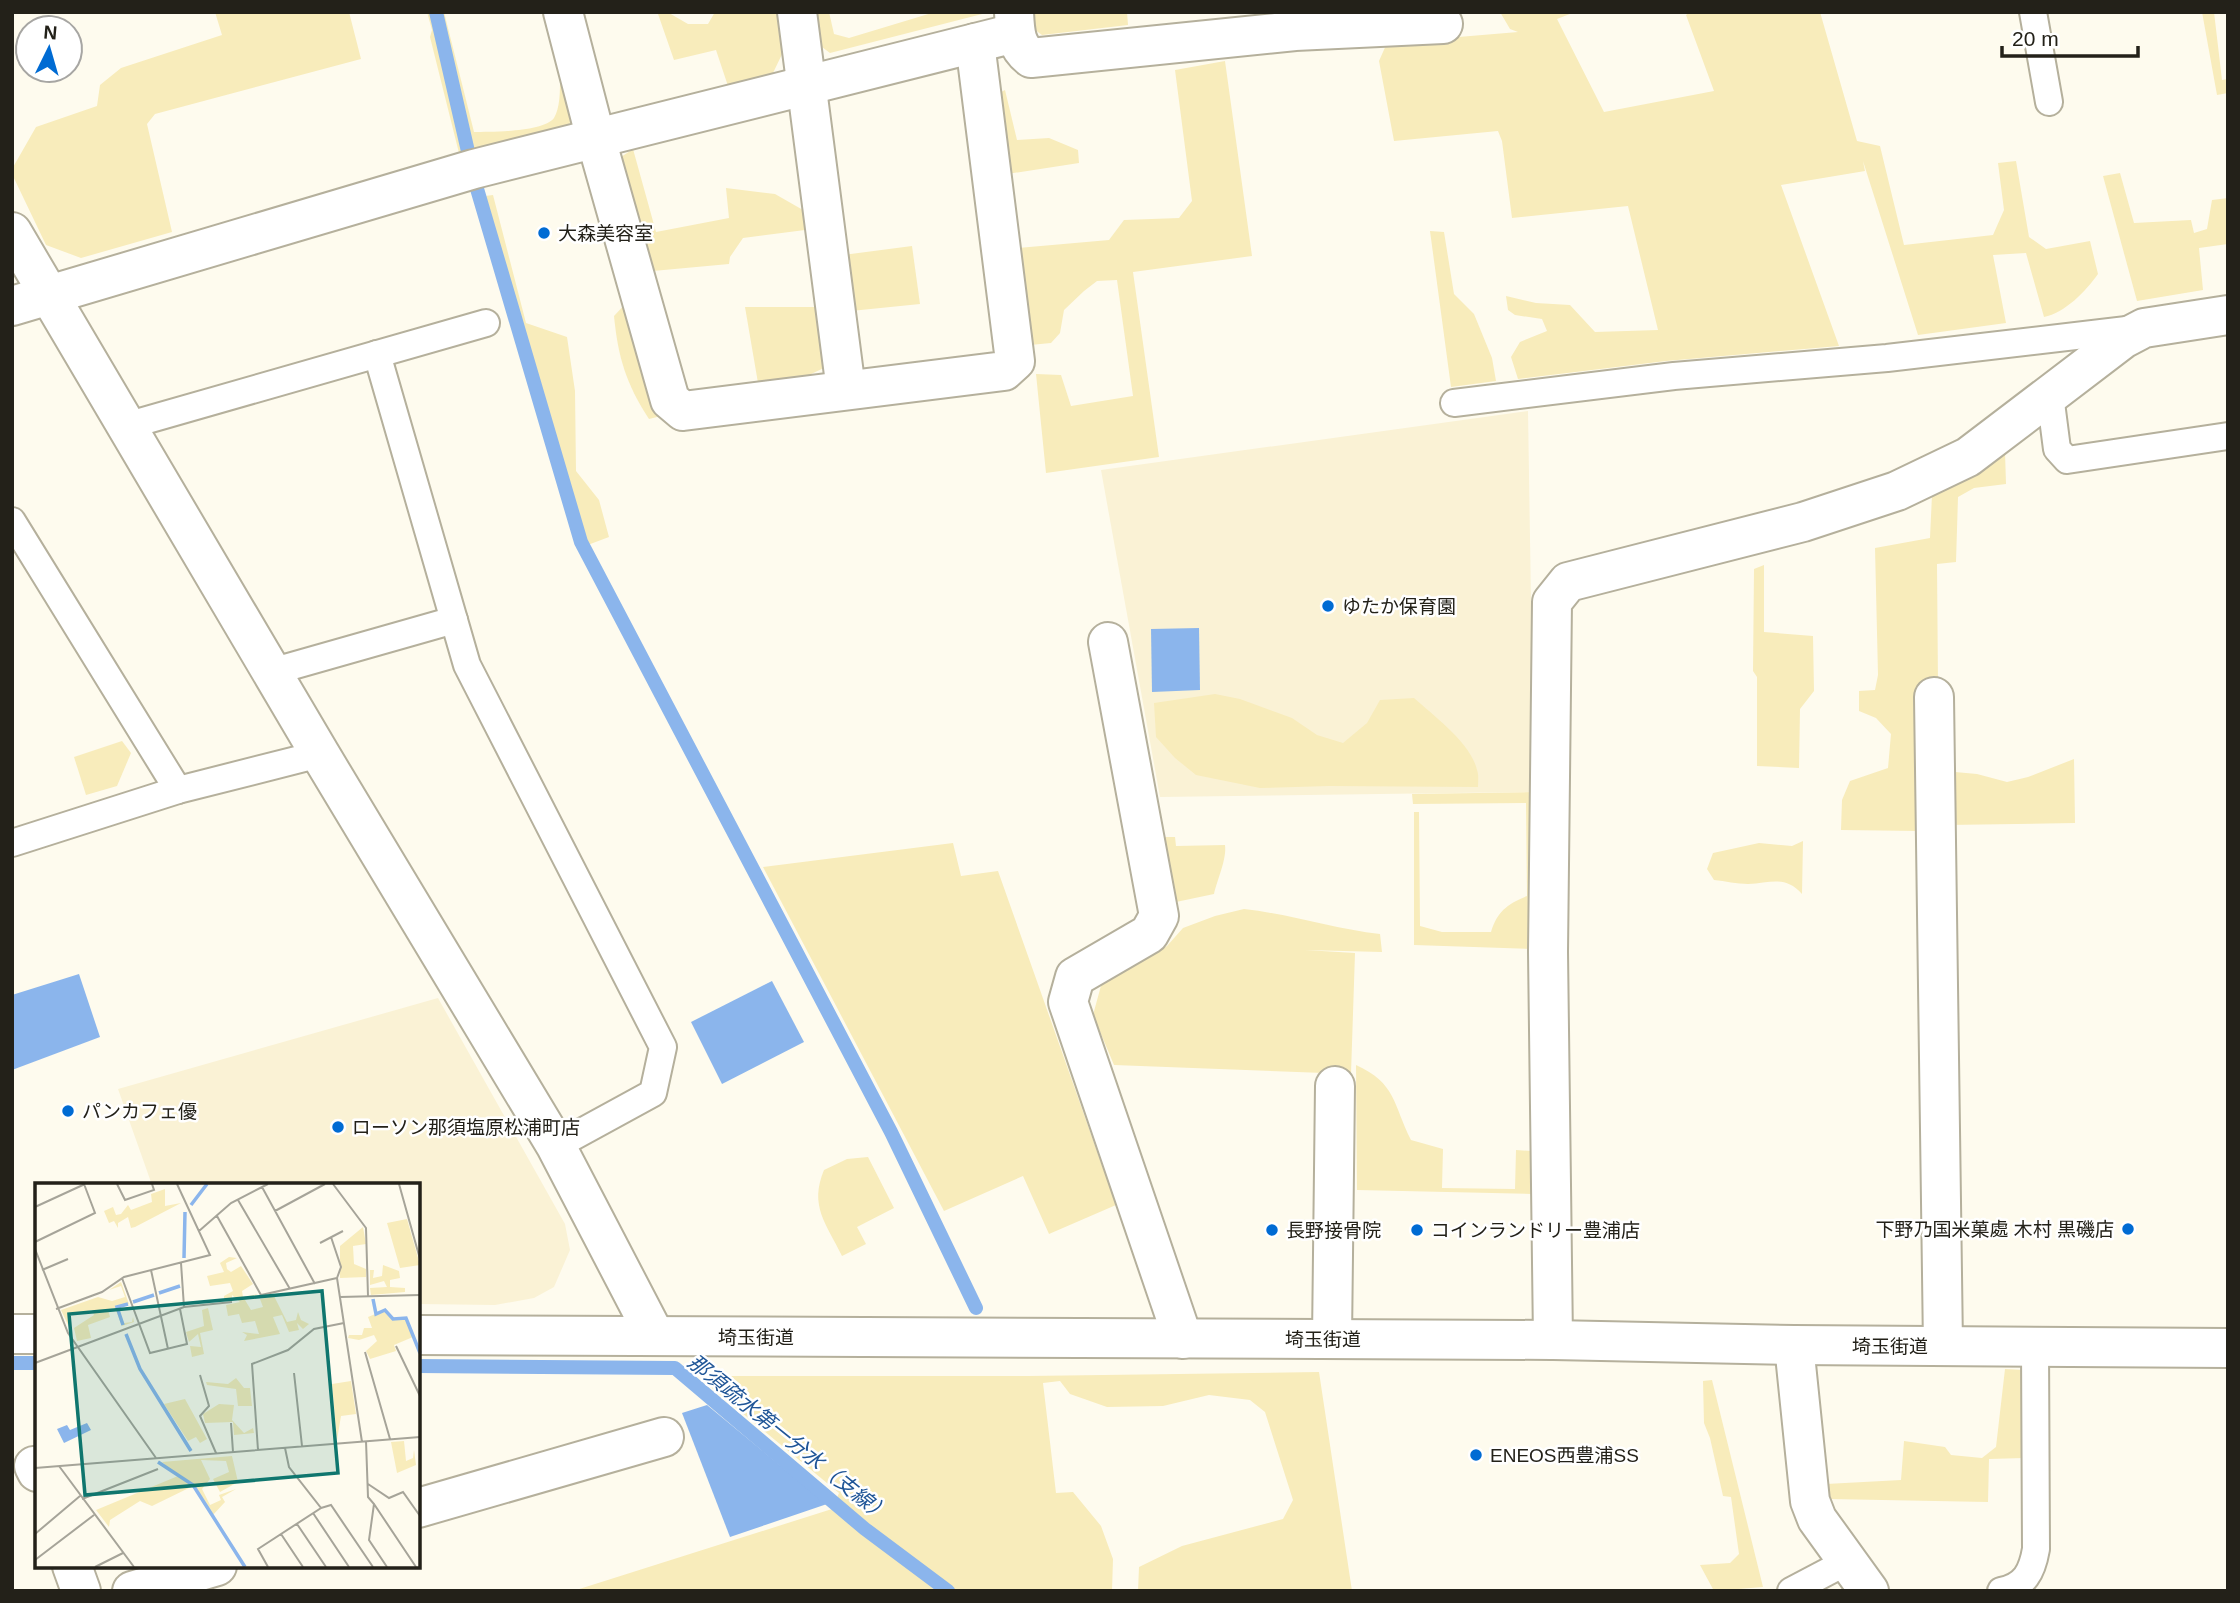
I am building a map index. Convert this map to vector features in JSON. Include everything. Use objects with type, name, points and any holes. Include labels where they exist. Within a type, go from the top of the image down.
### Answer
[{"type":"street","points":[[563,12],[670,400],[683,411],[1004,371],[1015,361],[975,43]]},
{"type":"street","points":[[797,12],[846,390]]},
{"type":"street","points":[[12,306],[474,169],[975,43],[1014,23],[1021,51],[1031,58],[1294,31],[1443,24]]},
{"type":"street","points":[[12,232],[271,672],[556,1146],[655,1336]]},
{"type":"street","points":[[1553,1340],[1548,952],[1552,602],[1568,582],[1803,522],[1898,491],[1968,457],[2123,339],[2144,328],[2228,315]]},
{"type":"street","points":[[1108,642],[1159,916],[1149,934],[1075,978],[1068,1002],[1183,1339]]},
{"type":"street","points":[[1934,697],[1943,1346]]},
{"type":"street","points":[[1332,1339],[1335,1086]]},
{"type":"street","points":[[12,1334],[35,1334]]},
{"type":"street","name":"埼玉街道","points":[[420,1335],[1553,1340],[1794,1345],[2228,1348]]},
{"type":"street","points":[[1794,1345],[1810,1501],[1817,1519],[1858,1576]]},
{"type":"street","points":[[420,1507],[664,1437]]},
{"type":"street","points":[[73,1568],[81,1591]]},
{"type":"street","points":[[132,1591],[210,1568]]},
{"type":"lane","points":[[2033,12],[2049,102]]},
{"type":"lane","points":[[127,426],[486,323]]},
{"type":"lane","points":[[1454,403],[1674,376],[1887,358],[2144,328]]},
{"type":"lane","points":[[377,354],[467,665],[663,1047],[653,1093],[556,1146]]},
{"type":"lane","points":[[2050,395],[2057,449],[2067,460],[2228,436]]},
{"type":"lane","points":[[12,522],[178,790]]},
{"type":"lane","points":[[271,672],[454,620]]},
{"type":"lane","points":[[12,843],[178,790],[320,754]]},
{"type":"lane","points":[[2001,1591],[2011,1589],[2025,1580],[2033,1569],[2036,1549],[2035,1347]]},
{"type":"lane","points":[[1791,1591],[1858,1576]]},
{"type":"shaded area","points":[[215,12],[349,12],[361,59],[155,114],[147,124],[172,232],[81,258],[46,245],[12,174],[12,169],[36,127],[97,106],[100,85],[121,68],[222,35]]},
{"type":"shaded area","points":[[427,12],[444,12],[474,132],[516,130],[548,123],[557,110],[560,80],[568,80],[575,115],[567,127],[459,153],[430,37],[432,30]]},
{"type":"shaded area","points":[[715,12],[780,12],[785,48],[773,73],[728,86],[716,50],[674,60],[658,14],[669,13],[688,24],[708,24]]},
{"type":"shaded area","points":[[813,12],[829,12],[834,34],[849,38],[935,12],[990,12],[830,53],[818,44]]},
{"type":"shaded area","points":[[1033,12],[1127,12],[1128,25],[1042,35],[1034,29]]},
{"type":"shaded area","points":[[1500,12],[1575,12],[1557,19],[1604,112],[1714,91],[1686,15],[1690,12],[1820,12],[1857,141],[1880,146],[1904,245],[1993,235],[2004,210],[1998,163],[2016,161],[2029,237],[2046,249],[2090,241],[2098,274],[2074,300],[2060,311],[2044,317],[2026,253],[1993,255],[2006,323],[1918,335],[1863,161],[1865,171],[1781,185],[1839,346],[1666,361],[1518,379],[1511,357],[1520,342],[1547,331],[1542,319],[1515,315],[1508,310],[1506,296],[1536,303],[1570,305],[1595,332],[1658,330],[1628,206],[1512,218],[1502,141],[1498,131],[1394,141],[1379,61],[1387,43],[1518,32],[1510,29]]},
{"type":"shaded area","points":[[2202,12],[2214,12],[2222,80],[2228,79],[2228,93],[2217,95]]},
{"type":"shaded area","points":[[1225,61],[1252,256],[1133,272],[1159,457],[1046,473],[1036,374],[1061,375],[1071,406],[1133,396],[1117,280],[1097,281],[1064,310],[1060,333],[1051,343],[1030,345],[1018,248],[1109,240],[1124,220],[1179,218],[1192,201],[1175,70]]},
{"type":"shaded area","points":[[1005,90],[1017,140],[1049,138],[1078,150],[1079,163],[1007,174],[997,94]]},
{"type":"shaded area","points":[[633,149],[656,232],[729,218],[726,188],[775,194],[803,210],[805,230],[743,238],[730,257],[729,264],[653,271],[621,157]]},
{"type":"shaded area","points":[[2120,173],[2134,223],[2191,220],[2194,233],[2207,229],[2212,200],[2228,198],[2228,244],[2199,248],[2203,290],[2137,301],[2103,176]]},
{"type":"shaded area","points":[[493,195],[526,323],[567,337],[575,391],[576,471],[599,500],[609,537],[577,549],[477,197]]},
{"type":"shaded area","points":[[1430,231],[1444,232],[1454,294],[1474,314],[1492,358],[1496,381],[1451,387]]},
{"type":"shaded area","points":[[912,246],[920,304],[851,311],[843,255]]},
{"type":"shaded area","points":[[628,301],[661,416],[649,419],[624,370],[618,344],[614,316]]},
{"type":"shaded area","points":[[745,307],[818,307],[828,366],[809,375],[758,383]]},
{"type":"shaded area","name":"ゆたか保育園","points":[[1528,411],[1534,792],[1160,797],[1101,470]]},
{"type":"shaded area","points":[[2005,452],[2006,484],[1974,488],[1958,497],[1956,562],[1937,564],[1938,685],[1919,831],[1841,830],[1842,800],[1850,781],[1888,768],[1891,734],[1876,718],[1859,711],[1859,691],[1875,690],[1878,675],[1875,548],[1930,538],[1932,495]]},
{"type":"shaded area","points":[[1764,565],[1764,632],[1813,636],[1814,691],[1800,709],[1799,768],[1757,766],[1757,677],[1753,671],[1754,569]]},
{"type":"shaded area","points":[[1215,694],[1240,699],[1292,718],[1317,735],[1343,743],[1367,723],[1380,700],[1414,698],[1460,740],[1478,772],[1478,787],[1260,788],[1196,775],[1175,758],[1156,737],[1154,703]]},
{"type":"shaded area","points":[[122,741],[131,753],[117,786],[86,795],[74,757]]},
{"type":"shaded area","points":[[2074,759],[2075,823],[1947,825],[1944,771],[1977,774],[2007,782]]},
{"type":"shaded area","points":[[1534,792],[1533,949],[1414,945],[1414,812],[1419,812],[1420,926],[1442,932],[1491,932],[1496,919],[1504,910],[1527,896],[1526,803],[1413,804],[1412,794]]},
{"type":"shaded area","points":[[1162,837],[1175,837],[1176,846],[1225,845],[1214,894],[1176,902]]},
{"type":"shaded area","points":[[1803,841],[1802,894],[1784,882],[1744,884],[1714,880],[1707,869],[1713,853],[1759,843],[1792,846]]},
{"type":"shaded area","points":[[953,843],[961,876],[998,871],[1116,1205],[1049,1234],[1023,1176],[944,1211],[763,867]]},
{"type":"shaded area","points":[[1244,909],[1380,934],[1382,952],[1305,950],[1355,953],[1351,1074],[1114,1065],[1093,1015],[1102,982],[1167,946],[1183,928]]},
{"type":"shaded area","points":[[438,998],[565,1224],[570,1250],[554,1287],[534,1298],[495,1305],[420,1304],[420,1183],[151,1183],[118,1089]]},
{"type":"shaded area","points":[[1356,1065],[1379,1079],[1386,1087],[1411,1140],[1443,1149],[1442,1188],[1515,1189],[1516,1150],[1532,1151],[1533,1194],[1357,1190]]},
{"type":"shaded area","points":[[868,1157],[894,1208],[857,1227],[866,1244],[842,1256],[821,1214],[818,1194],[820,1183],[824,1170],[847,1159]]},
{"type":"shaded area","points":[[2005,1369],[2023,1370],[2024,1458],[1989,1459],[1988,1502],[1829,1499],[1826,1484],[1901,1480],[1904,1441],[1945,1447],[1951,1455],[1982,1458],[1996,1447]]},
{"type":"shaded area","points":[[1319,1372],[1352,1591],[1138,1591],[1139,1567],[1182,1546],[1283,1519],[1293,1500],[1265,1412],[1250,1400],[1209,1395],[1163,1406],[1107,1407],[1070,1394],[1060,1381],[1043,1383],[1056,1493],[1073,1492],[1101,1526],[1113,1559],[1112,1591],[573,1591],[832,1509],[839,1493],[712,1388],[706,1376],[1028,1376]]},
{"type":"shaded area","points":[[1712,1380],[1763,1587],[1714,1591],[1700,1565],[1730,1563],[1739,1554],[1731,1497],[1723,1496],[1704,1423],[1703,1381]]},
{"type":"water","points":[[1199,628],[1200,690],[1152,692],[1151,629]]},
{"type":"water","points":[[79,974],[100,1037],[12,1070],[12,995]]},
{"type":"water","points":[[772,981],[804,1042],[722,1084],[691,1022]]},
{"type":"water","points":[[707,1405],[827,1504],[730,1537],[682,1413]]},
{"type":"waterway","points":[[436,12],[475,182],[581,542],[891,1132],[976,1308]]},
{"type":"waterway","name":"那須疏水第一分水（支線）","points":[[12,1363],[35,1363]]},
{"type":"waterway","name":"那須疏水第一分水（支線）","points":[[420,1366],[675,1368],[865,1529],[948,1591]]},
{"type":"place","name":"大森美容室","points":[[544,233]]},
{"type":"place","name":"ゆたか保育園","points":[[1328,606]]},
{"type":"place","name":"パンカフェ優","points":[[68,1111]]},
{"type":"place","name":"ローソン那須塩原松浦町店","points":[[338,1127]]},
{"type":"place","name":"下野乃国米菓處 木村 黒磯店","points":[[2128,1229]]},
{"type":"place","name":"長野接骨院","points":[[1272,1230]]},
{"type":"place","name":"コインランドリー豊浦店","points":[[1417,1230]]},
{"type":"place","name":"ENEOS西豊浦SS","points":[[1476,1455]]}]
